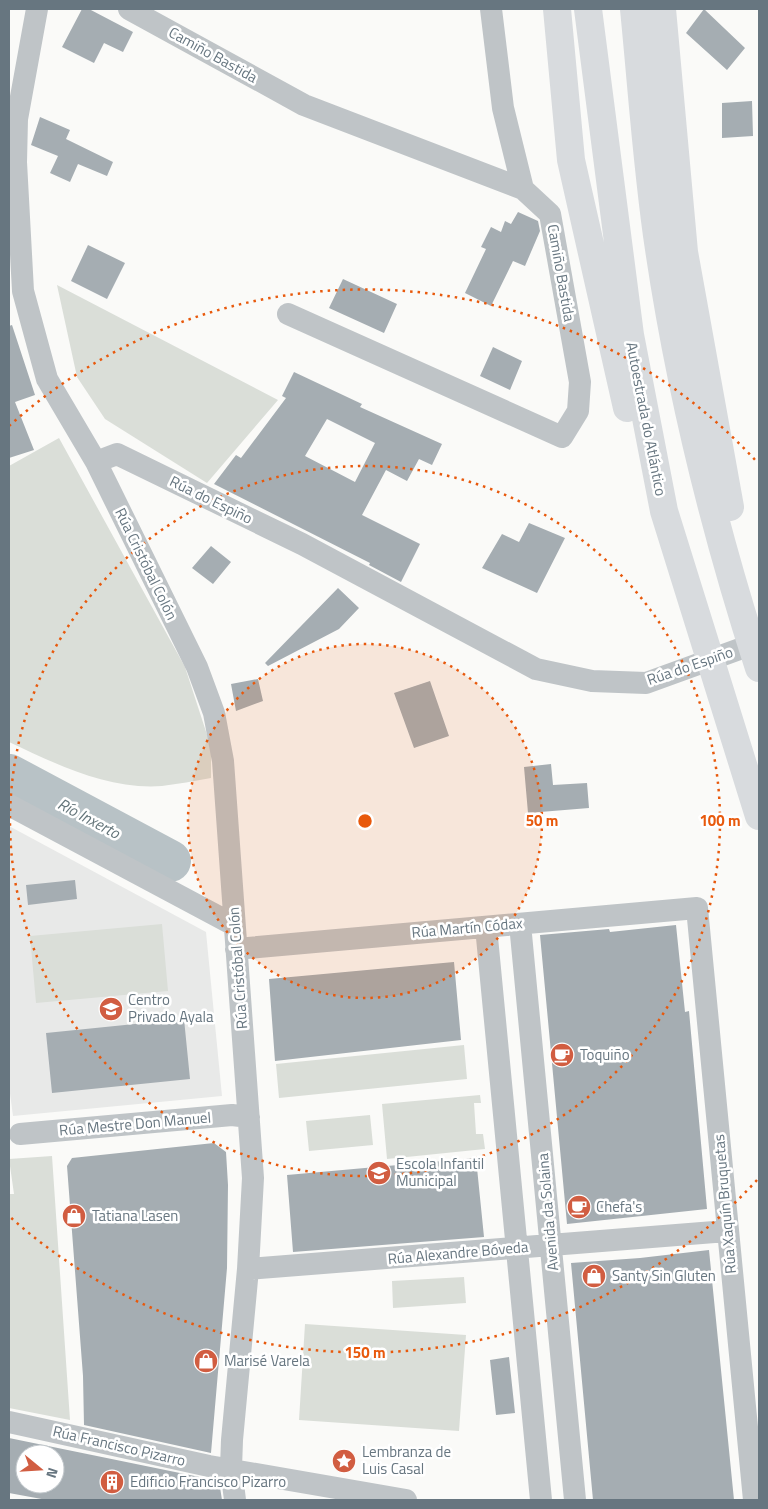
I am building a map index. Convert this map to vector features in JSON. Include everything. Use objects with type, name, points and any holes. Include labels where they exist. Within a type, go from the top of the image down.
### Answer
[{"type":"highway","points":[[557,9],[571,160],[623,398],[664,512]]},
{"type":"highway","name":"Autoestrada do Atlántico","points":[[588,9],[630,335],[664,512],[759,816]]},
{"type":"highway","points":[[634,9],[658,249],[691,419],[730,578],[759,668]]},
{"type":"highway","points":[[662,9],[684,252],[730,509],[730,578]]},
{"type":"street","points":[[37,9],[17,119],[16,162],[22,291],[47,379],[96,462]]},
{"type":"street","name":"Camiño Bastida","points":[[128,9],[304,104],[523,189],[550,214],[580,382],[578,411],[562,438],[288,314]]},
{"type":"street","points":[[491,9],[503,108],[523,189]]},
{"type":"street","name":"Rúa do Espiño","points":[[96,462],[117,454],[302,544],[536,669],[592,681],[646,683],[759,642]]},
{"type":"street","name":"Rúa Cristóbal Colón","points":[[96,462],[197,667],[214,713],[223,760],[254,1178],[231,1468],[235,1500]]},
{"type":"street","points":[[9,806],[234,925]]},
{"type":"street","name":"Rúa Martín Códax","points":[[236,949],[697,908]]},
{"type":"street","name":"Rúa Xaquín Bruquetas","points":[[697,908],[754,1500]]},
{"type":"street","name":"Avenida da Solaina","points":[[520,924],[575,1500]]},
{"type":"street","points":[[486,927],[541,1500]]},
{"type":"street","name":"Rúa Mestre Don Manuel","points":[[20,1134],[232,1115],[249,1117]]},
{"type":"street","name":"Rúa Alexandre Bóveda","points":[[248,1269],[727,1231]]},
{"type":"street","name":"Rúa Francisco Pizarro","points":[[9,1422],[209,1466],[231,1468],[380,1498],[406,1500]]},
{"type":"shaded area","points":[[57,285],[278,400],[207,483],[105,419],[77,377]]},
{"type":"shaded area","points":[[59,438],[185,667],[211,747],[211,778],[162,786],[122,784],[102,780],[64,767],[9,742],[9,466]]},
{"type":"shaded area","name":"Centro Privado Ayala","points":[[9,826],[206,932],[222,1096],[13,1116],[9,1086]]},
{"type":"shaded area","points":[[162,924],[168,991],[36,1003],[30,936]]},
{"type":"shaded area","points":[[464,1045],[467,1079],[279,1098],[276,1064]]},
{"type":"shaded area","points":[[480,1095],[481,1103],[474,1103],[476,1134],[483,1134],[485,1149],[387,1159],[382,1104]]},
{"type":"shaded area","points":[[370,1115],[373,1145],[309,1151],[306,1121]]},
{"type":"shaded area","points":[[52,1156],[70,1420],[9,1408],[9,1194],[14,1194],[9,1159]]},
{"type":"shaded area","points":[[464,1277],[466,1303],[393,1308],[392,1281]]},
{"type":"shaded area","points":[[305,1324],[466,1335],[459,1431],[299,1420]]},
{"type":"building","points":[[82,9],[89,9],[133,32],[123,52],[104,43],[94,63],[62,47]]},
{"type":"building","points":[[704,9],[745,48],[727,70],[686,33]]},
{"type":"building","points":[[752,101],[753,136],[722,138],[722,103]]},
{"type":"building","points":[[40,117],[70,130],[66,139],[113,162],[107,176],[78,164],[70,182],[50,173],[58,156],[31,145]]},
{"type":"building","points":[[518,212],[538,221],[540,231],[525,266],[513,261],[491,306],[465,293],[486,249],[481,247],[491,227],[501,232],[505,221],[511,224]]},
{"type":"building","points":[[88,245],[125,263],[107,299],[71,281]]},
{"type":"building","points":[[343,279],[397,304],[384,333],[329,308]]},
{"type":"building","points":[[12,325],[35,395],[15,402],[34,450],[9,458],[9,326]]},
{"type":"building","points":[[493,347],[522,361],[510,390],[480,376]]},
{"type":"building","points":[[294,372],[362,404],[360,407],[442,444],[432,465],[419,459],[407,481],[386,470],[362,515],[420,544],[401,582],[369,565],[370,563],[214,484],[236,455],[241,458],[286,398],[282,396]],"holes":[[[327,419],[375,443],[355,482],[305,456]]]},
{"type":"building","points":[[529,523],[565,538],[537,593],[482,568],[502,534],[519,542]]},
{"type":"building","points":[[211,546],[231,562],[213,584],[192,568]]},
{"type":"building","points":[[338,588],[359,608],[339,629],[268,666],[265,663]]},
{"type":"building","points":[[258,679],[263,701],[236,711],[231,684]]},
{"type":"building","points":[[430,681],[449,736],[414,748],[394,693]]},
{"type":"building","points":[[551,764],[553,785],[587,783],[589,808],[528,813],[524,767]]},
{"type":"building","points":[[75,880],[77,899],[28,905],[26,885]]},
{"type":"building","points":[[676,925],[685,1012],[689,1011],[707,1209],[567,1224],[540,935],[609,929],[610,932]]},
{"type":"building","points":[[454,962],[461,1040],[275,1061],[269,979]]},
{"type":"building","points":[[184,1019],[190,1079],[52,1093],[46,1033]]},
{"type":"building","points":[[214,1143],[226,1152],[228,1185],[227,1268],[211,1453],[84,1425],[83,1376],[67,1166],[72,1158]]},
{"type":"building","points":[[476,1158],[484,1237],[293,1252],[287,1175]]},
{"type":"building","points":[[709,1250],[734,1500],[593,1500],[571,1263]]},
{"type":"building","points":[[509,1357],[515,1413],[496,1415],[490,1360]]},
{"type":"building","points":[[9,1438],[38,1444],[15,1444],[15,1494],[65,1494],[65,1449],[219,1481],[222,1500],[47,1500],[9,1493]]},
{"type":"waterway","name":"Río Inxerto","points":[[9,775],[170,861]]},
{"type":"place","name":"Centro Privado Ayala","points":[[111,1009]]},
{"type":"place","name":"Toquiño","points":[[562,1055]]},
{"type":"place","name":"Escola Infantil Municipal","points":[[379,1173]]},
{"type":"place","name":"Chefa's","points":[[579,1207]]},
{"type":"place","name":"Tatiana Lasen","points":[[74,1216]]},
{"type":"place","name":"Santy Sin Gluten","points":[[594,1276]]},
{"type":"place","name":"Marisé Varela","points":[[206,1361]]},
{"type":"place","name":"Lembranza de Luis Casal","points":[[344,1461]]},
{"type":"place","name":"Edificio Francisco Pizarro","points":[[112,1482]]}]
